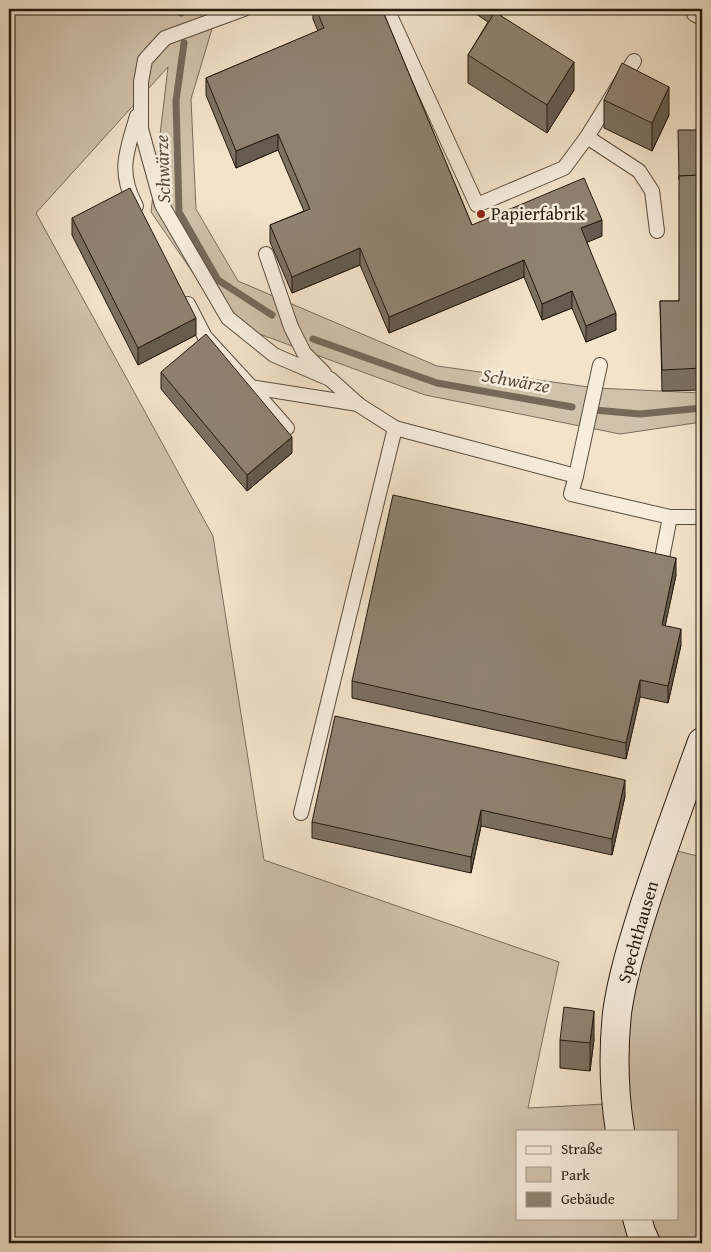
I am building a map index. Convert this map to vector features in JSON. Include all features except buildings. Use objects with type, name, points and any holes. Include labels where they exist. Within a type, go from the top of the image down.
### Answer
[{"type":"main road","name":"Spechthausen","points":[[620,1130],[617,1112],[615,1061],[617,1013],[628,957],[662,850],[702,742]]},
{"type":"main road","points":[[638,1220],[646,1243]]},
{"type":"lane","points":[[244,9],[165,38],[145,60],[140,82],[141,129],[162,204],[228,318],[274,355],[330,379]]},
{"type":"lane","points":[[387,9],[477,205],[564,168],[587,137],[634,61]]},
{"type":"lane","points":[[692,9],[694,14],[702,18]]},
{"type":"lane","points":[[140,107],[124,160],[128,191],[141,217]]},
{"type":"lane","points":[[587,137],[639,171],[652,191],[657,231]]},
{"type":"lane","points":[[266,254],[292,326],[304,353],[359,404],[395,428],[576,476]]},
{"type":"lane","points":[[182,294],[205,337],[287,428]]},
{"type":"lane","points":[[600,366],[571,494],[670,517],[702,516]]},
{"type":"lane","points":[[250,387],[359,404]]},
{"type":"lane","points":[[301,813],[395,428]]},
{"type":"lane","points":[[661,563],[670,517]]},
{"type":"green space","points":[[9,9],[226,9],[217,12],[191,99],[196,209],[238,281],[437,366],[596,388],[702,393],[702,422],[620,434],[425,395],[227,322],[151,212],[168,67],[36,213],[213,536],[264,860],[559,962],[528,1108],[605,1104],[608,1130],[516,1130],[516,1220],[627,1220],[635,1243],[9,1243]]},
{"type":"green space","points":[[673,850],[702,857],[702,1243],[660,1243],[652,1220],[678,1220],[678,1130],[631,1130],[627,1108],[628,1017],[638,962]]},
{"type":"waterway","name":"Schwärze","points":[[180,9],[181,13]]},
{"type":"waterway","name":"Schwärze","points":[[184,43],[176,101],[179,212],[218,280],[272,315]]},
{"type":"waterway","name":"Schwärze","points":[[313,339],[437,383],[572,407]]},
{"type":"waterway","name":"Schwärze","points":[[594,410],[640,414],[702,408]]},
{"type":"place","name":"Papierfabrik","points":[[481,214]]}]
